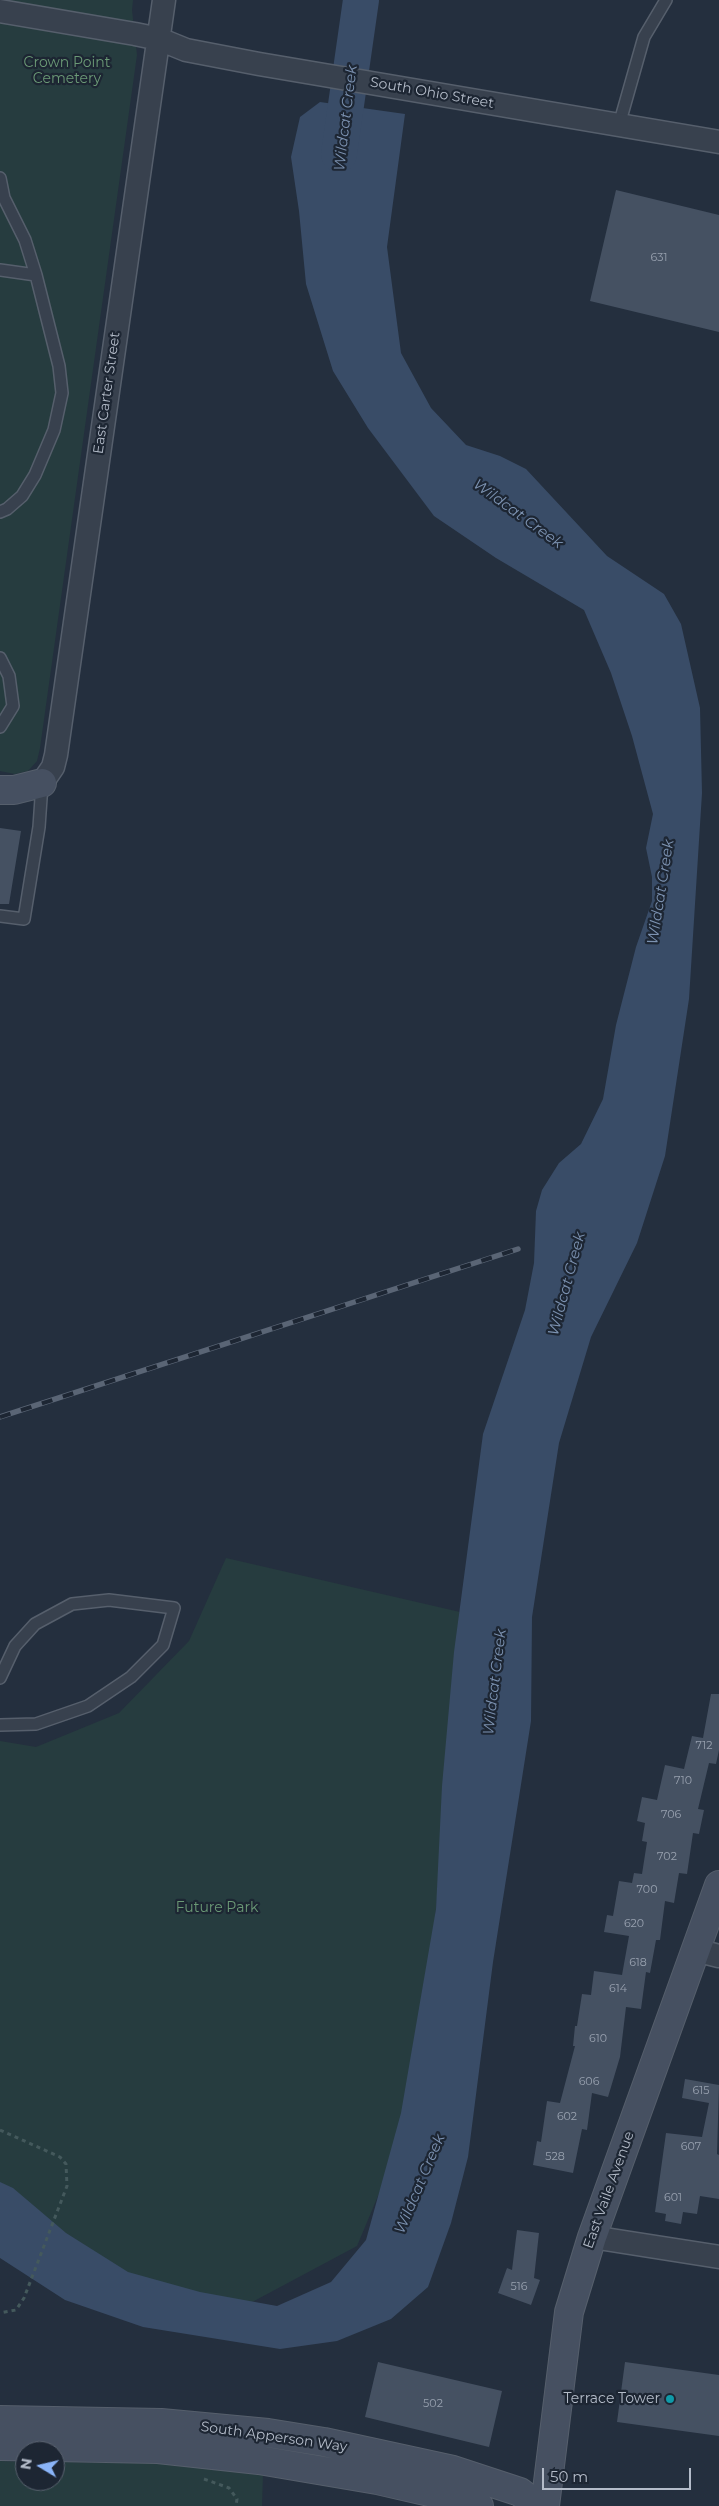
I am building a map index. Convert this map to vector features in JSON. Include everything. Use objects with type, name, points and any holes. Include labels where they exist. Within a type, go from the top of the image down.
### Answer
[{"type":"main road","points":[[0,790],[14,790],[42,783]]},
{"type":"main road","name":"East Vaile Avenue","points":[[545,2506],[569,2312],[592,2237],[707,1953],[719,1885]]},
{"type":"main road","name":"South Apperson Way","points":[[0,2420],[161,2423],[315,2441],[453,2470],[520,2492],[538,2506]]},
{"type":"main road","name":"South Apperson Way","points":[[0,2446],[158,2449],[259,2460],[377,2480],[447,2496],[479,2506]]},
{"type":"street","name":"East Carter Street","points":[[42,783],[53,768],[56,756],[164,0]]},
{"type":"street","name":"South Ohio Street","points":[[0,11],[159,39],[186,50],[259,64],[719,142]]},
{"type":"street","points":[[592,2237],[719,2257]]},
{"type":"lane","points":[[619,125],[644,37],[666,0]]},
{"type":"lane","points":[[0,178],[4,198],[25,240],[36,275],[59,366],[62,394],[54,430],[35,475],[22,496],[7,510],[0,512]]},
{"type":"lane","points":[[0,270],[36,275]]},
{"type":"lane","points":[[0,658],[9,676],[13,706],[0,727]]},
{"type":"lane","points":[[0,916],[24,919],[39,828],[42,783]]},
{"type":"lane","points":[[0,1678],[15,1646],[35,1624],[72,1604],[109,1600],[174,1608],[163,1644],[131,1677],[88,1706],[36,1724],[0,1725]]},
{"type":"path","points":[[0,2130],[60,2157],[66,2164],[67,2186],[24,2298],[16,2310],[0,2313]]},
{"type":"path","points":[[200,2478],[229,2488],[237,2499],[236,2506]]},
{"type":"green space","name":"Crown Point Cemetery","points":[[0,0],[133,0],[132,10],[137,55],[40,748],[37,761],[28,771],[15,774],[0,771]]},
{"type":"green space","name":"Future Park","points":[[226,1558],[460,1612],[436,1909],[414,2110],[357,2246],[226,2316],[0,2242],[0,1741],[36,1747],[119,1713],[189,1641]]},
{"type":"green space","points":[[0,2461],[15,2462],[15,2491],[65,2491],[65,2462],[176,2463],[263,2474],[262,2506],[0,2506]]},
{"type":"water","points":[[320,102],[405,114],[387,247],[401,353],[431,408],[466,445],[500,456],[526,469],[607,556],[664,594],[681,624],[700,708],[702,793],[689,999],[665,1156],[637,1243],[591,1337],[559,1443],[532,1617],[531,1721],[493,1962],[468,2157],[451,2223],[428,2287],[391,2319],[337,2341],[280,2349],[143,2327],[65,2300],[0,2258],[0,2182],[13,2188],[66,2233],[128,2272],[200,2292],[277,2306],[331,2282],[366,2240],[401,2113],[436,1909],[442,1786],[454,1652],[483,1434],[525,1310],[534,1263],[536,1211],[542,1190],[559,1163],[581,1144],[603,1099],[616,1025],[636,947],[652,901],[652,877],[646,848],[653,814],[632,736],[611,673],[584,610],[496,558],[434,516],[368,428],[333,371],[306,284],[299,211],[291,157],[300,117]]},
{"type":"building","points":[[616,190],[719,215],[719,332],[590,301]]},
{"type":"building","points":[[0,828],[21,831],[9,904],[0,904]]},
{"type":"building","points":[[711,1694],[719,1694],[719,1750],[716,1764],[709,1763],[698,1809],[704,1810],[699,1834],[693,1833],[687,1874],[679,1873],[674,1903],[665,1901],[660,1940],[656,1940],[650,1973],[646,1972],[641,2009],[626,2007],[620,2057],[608,2097],[592,2093],[587,2130],[582,2129],[573,2173],[533,2165],[537,2141],[541,2142],[547,2101],[560,2103],[575,2046],[573,2046],[575,2026],[577,2026],[582,1994],[591,1995],[594,1971],[622,1975],[629,1936],[604,1932],[607,1915],[613,1916],[619,1881],[632,1883],[634,1873],[642,1874],[647,1842],[642,1841],[645,1823],[637,1821],[642,1797],[657,1800],[665,1765],[684,1769],[692,1736],[703,1738]]},
{"type":"building","points":[[685,2079],[719,2085],[717,2154],[719,2155],[719,2199],[700,2196],[697,2214],[683,2212],[681,2224],[665,2221],[666,2214],[655,2212],[666,2133],[702,2137],[709,2103],[682,2098]]},
{"type":"building","points":[[517,2230],[539,2233],[534,2278],[540,2280],[531,2305],[498,2293],[507,2268],[512,2270]]},
{"type":"building","points":[[378,2362],[502,2391],[489,2447],[365,2417]]},
{"type":"building","name":"Terrace Tower","points":[[625,2362],[719,2375],[719,2436],[617,2422]]},
{"type":"waterway","name":"Wildcat Creek","points":[[339,154],[361,0]]},
{"type":"railway","points":[[0,1417],[518,1249]]},
{"type":"place","name":"Terrace Tower","points":[[670,2399]]}]
